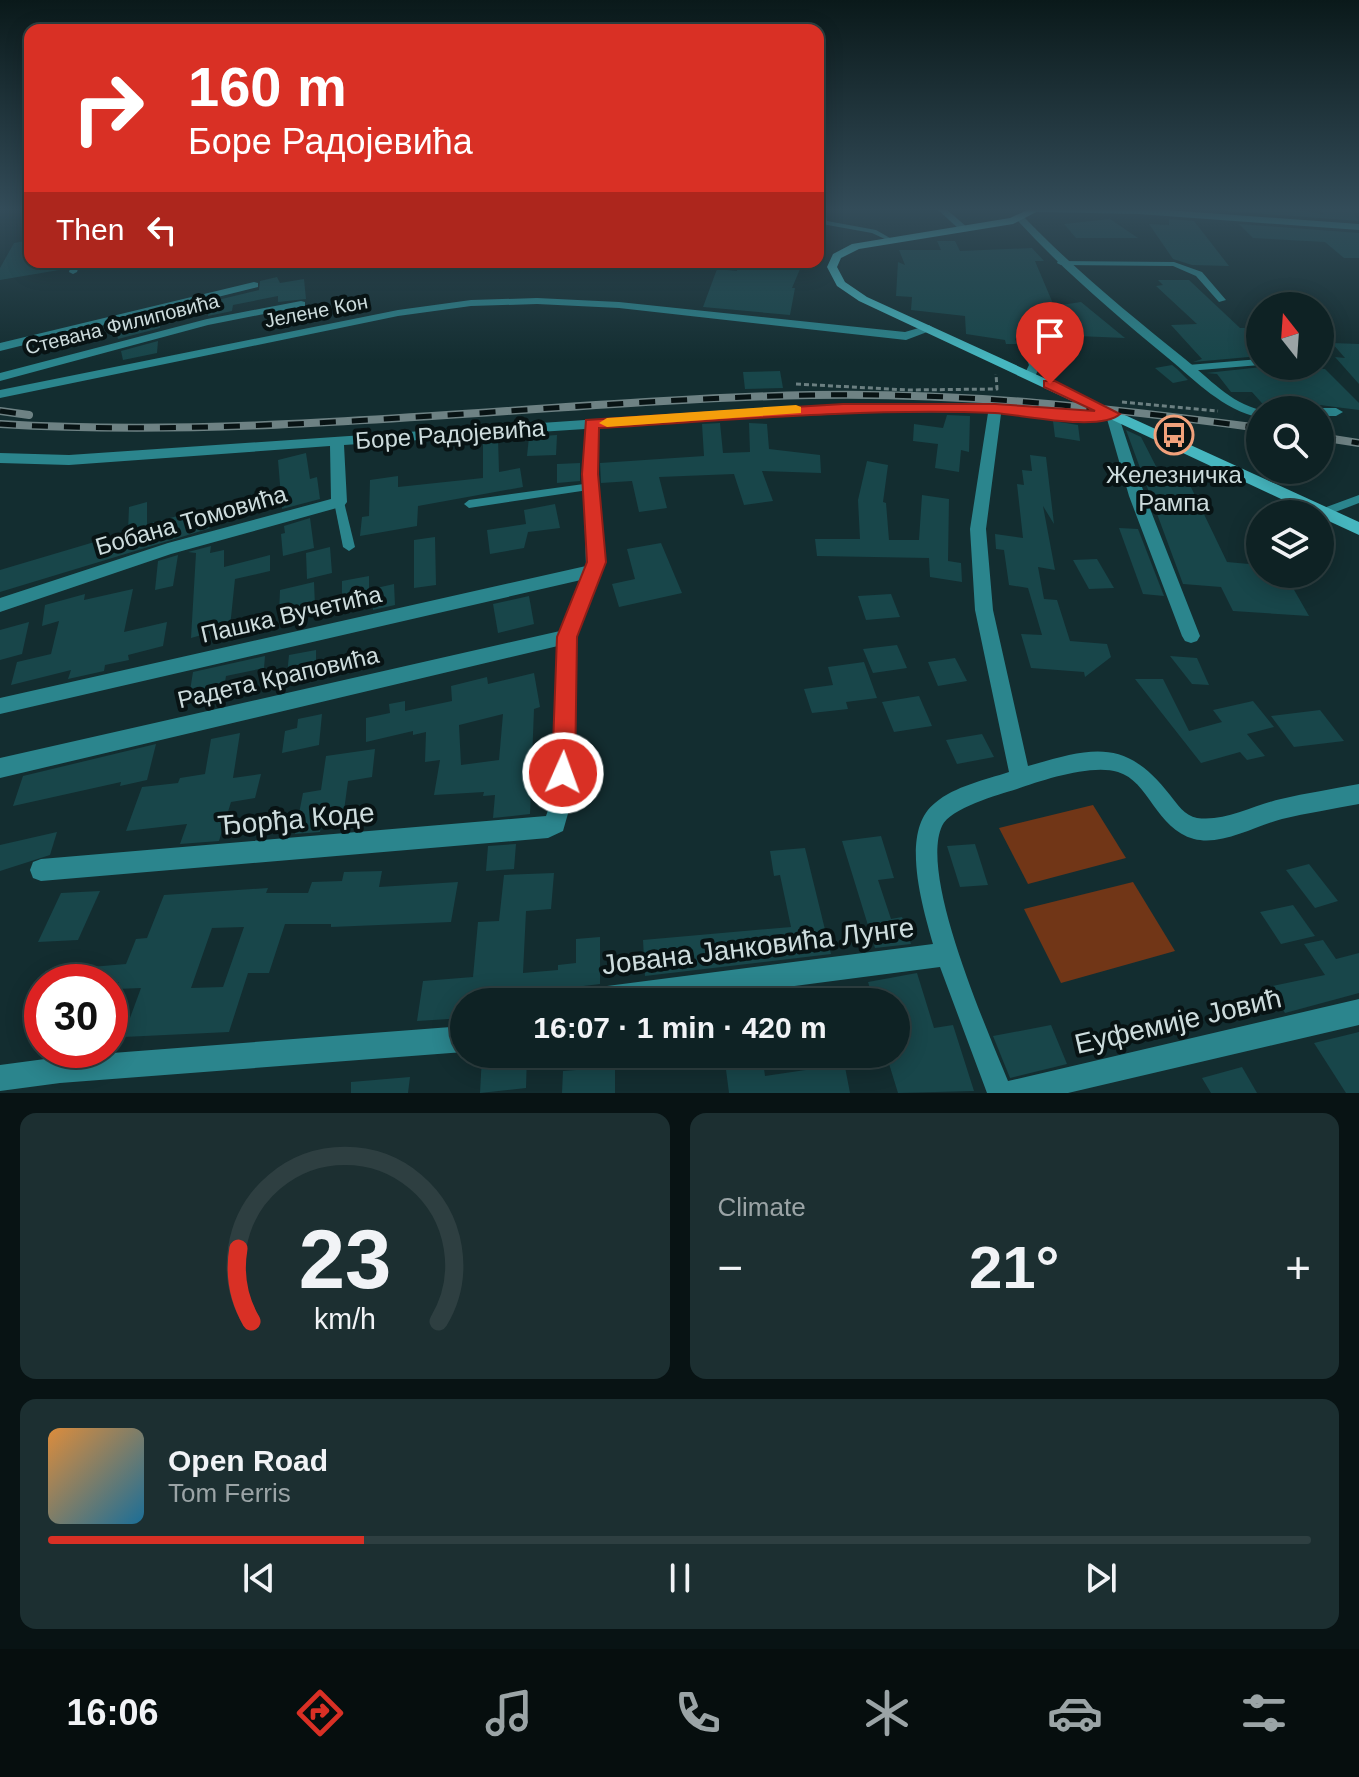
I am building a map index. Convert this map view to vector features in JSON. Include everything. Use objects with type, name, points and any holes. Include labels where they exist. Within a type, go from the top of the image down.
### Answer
[{"type":"main road","points":[[837,259],[832,267],[834,275],[863,299],[1299,500]]},
{"type":"main road","points":[[1334,516],[1359,529]]},
{"type":"street","points":[[1057,259],[1123,319],[1246,412]]},
{"type":"street","name":"Стевана Филиповића","points":[[0,347],[254,285]]},
{"type":"street","name":"Јелене Кон","points":[[0,394],[398,313],[471,303],[537,301],[619,305],[906,336],[929,329]]},
{"type":"street","name":"Стевана Филиповића","points":[[0,377],[207,322],[301,304]]},
{"type":"street","points":[[1024,340],[1035,365],[1030,375]]},
{"type":"street","name":"Боре Радојевића","points":[[0,458],[69,460],[830,409],[995,409],[1085,417],[1112,414]]},
{"type":"street","points":[[995,409],[981,497],[980,557],[984,610],[1020,776]]},
{"type":"street","points":[[1112,414],[1137,496],[1191,636]]},
{"type":"street","points":[[567,637],[594,571],[592,424]]},
{"type":"street","points":[[337,442],[339,502]]},
{"type":"street","name":"Бобана Томовића","points":[[0,605],[168,549],[339,502]]},
{"type":"street","name":"Пашка Вучетића","points":[[0,706],[594,571]]},
{"type":"street","name":"Радета Краповића","points":[[0,768],[567,637]]},
{"type":"street","name":"Ђорђа Коде","points":[[41,870],[548,827],[555,823],[563,796],[567,637]]},
{"type":"street","points":[[1000,1093],[948,954],[927,875],[925,842],[933,819],[950,805],[1020,776],[1104,761],[1126,765],[1140,773],[1179,819],[1192,828],[1223,827],[1280,809],[1359,794]]},
{"type":"street","name":"Јована Јанковића Лунге","points":[[684,988],[948,954]]},
{"type":"street","name":"Еуфемије Јовић","points":[[1011,1093],[1359,1012]]},
{"type":"street","points":[[0,1078],[60,1070],[450,1040]]},
{"type":"lane","points":[[1061,263],[1174,264],[1199,274],[1222,300]]},
{"type":"lane","points":[[73,272],[74,268]]},
{"type":"lane","points":[[1188,368],[1246,363]]},
{"type":"lane","points":[[469,504],[591,487]]},
{"type":"lane","points":[[1334,509],[1359,499]]},
{"type":"lane","points":[[339,502],[349,547]]},
{"type":"path","points":[[796,384],[908,390],[997,389],[995,359]]},
{"type":"path","points":[[1089,403],[1125,402],[1246,412]]},
{"type":"shaded area","points":[[1093,805],[1126,858],[1028,884],[999,828]]},
{"type":"shaded area","points":[[1133,882],[1175,951],[1061,983],[1024,909]]},
{"type":"building","points":[[5,259],[24,259],[24,268],[59,270],[0,280],[0,268]]},
{"type":"building","points":[[903,259],[1042,259],[1044,261],[1035,261],[1054,306],[1081,302],[1125,338],[1054,335],[1056,341],[1033,340],[1022,334],[1015,339],[1017,344],[1006,344],[1005,340],[966,334],[965,316],[911,310],[912,297],[896,296],[898,262],[905,265]]},
{"type":"building","points":[[1173,259],[1224,259],[1229,266],[1192,265]]},
{"type":"building","points":[[737,268],[800,268],[792,288],[795,288],[790,315],[703,307],[717,269],[737,271]]},
{"type":"building","points":[[277,277],[280,283],[304,279],[306,299],[278,302],[278,296],[233,305],[232,311],[208,316],[209,308],[202,310],[201,304],[259,290],[260,281]]},
{"type":"building","points":[[1158,280],[1189,280],[1240,328],[1246,328],[1246,357],[1193,362],[1202,359],[1171,325],[1197,324],[1156,286],[1163,285]]},
{"type":"building","points":[[307,308],[308,320],[278,325],[278,314]]},
{"type":"building","points":[[161,314],[160,328],[118,339],[114,326]]},
{"type":"building","points":[[158,341],[157,353],[123,360],[121,351]]},
{"type":"building","points":[[1334,343],[1359,344],[1359,384],[1335,357],[1345,358]]},
{"type":"building","points":[[1172,365],[1188,380],[1173,383],[1155,368]]},
{"type":"building","points":[[1246,369],[1246,380],[1334,378],[1359,403],[1359,410],[1334,407],[1334,396],[1256,396],[1252,392],[1231,392],[1217,374],[1206,373]]},
{"type":"building","points":[[780,371],[783,388],[745,389],[743,372]]},
{"type":"building","points":[[947,415],[970,416],[969,452],[961,450],[959,472],[935,468],[938,444],[913,441],[914,424],[943,428]]},
{"type":"building","points":[[1053,421],[1078,425],[1080,441],[1055,437]]},
{"type":"building","points":[[720,423],[723,453],[750,452],[749,423],[767,424],[769,449],[820,455],[821,473],[762,471],[773,501],[744,505],[734,474],[659,477],[667,508],[639,512],[632,481],[601,483],[600,463],[704,456],[702,424]]},
{"type":"building","points":[[1126,430],[1141,437],[1163,480],[1189,483],[1227,562],[1246,564],[1246,588],[1293,588],[1309,616],[1233,611],[1221,587],[1183,584]]},
{"type":"building","points":[[557,435],[556,455],[527,456],[529,437]]},
{"type":"building","points":[[498,438],[499,472],[520,468],[523,487],[418,506],[417,526],[360,536],[362,517],[369,516],[370,480],[398,476],[398,487],[483,478],[483,439]]},
{"type":"building","points":[[306,453],[310,479],[317,477],[320,499],[282,509],[278,460]]},
{"type":"building","points":[[1030,455],[1046,457],[1054,524],[1043,506],[1055,570],[1038,567],[1044,599],[1057,600],[1070,641],[1107,644],[1111,657],[1085,677],[1084,672],[1031,668],[1021,634],[1042,635],[1028,588],[1009,585],[1004,550],[996,549],[995,534],[1023,538],[1017,484],[1024,485],[1022,470],[1032,471]]},
{"type":"building","points":[[867,461],[888,465],[883,502],[886,503],[889,540],[919,540],[922,495],[949,499],[948,561],[961,563],[962,582],[930,577],[929,558],[817,556],[815,539],[860,539],[858,500]]},
{"type":"building","points":[[580,463],[580,481],[557,483],[557,464]]},
{"type":"building","points":[[147,502],[147,524],[212,507],[211,528],[0,592],[0,570],[128,532],[129,507]]},
{"type":"building","points":[[555,504],[560,528],[528,532],[524,548],[490,554],[487,530],[526,524],[524,510]]},
{"type":"building","points":[[310,518],[314,548],[283,556],[281,534],[285,533],[284,526]]},
{"type":"building","points":[[1119,528],[1138,529],[1164,596],[1143,594]]},
{"type":"building","points":[[435,537],[436,585],[414,588],[414,540]]},
{"type":"building","points":[[661,543],[682,593],[619,607],[612,584],[635,579],[627,549]]},
{"type":"building","points":[[211,546],[210,553],[224,550],[224,567],[270,555],[270,571],[235,579],[230,627],[191,638],[196,553],[188,552]]},
{"type":"building","points":[[330,547],[332,573],[307,579],[306,553]]},
{"type":"building","points":[[178,555],[173,586],[155,590],[158,561]]},
{"type":"building","points":[[1097,559],[1114,588],[1089,589],[1073,560]]},
{"type":"building","points":[[369,576],[369,599],[342,604],[342,581]]},
{"type":"building","points":[[314,582],[315,606],[279,615],[280,590]]},
{"type":"building","points":[[394,584],[395,605],[373,610],[372,589]]},
{"type":"building","points":[[133,589],[124,632],[167,622],[163,646],[128,655],[129,660],[105,665],[104,671],[68,679],[71,670],[11,685],[17,662],[51,654],[59,621],[42,626],[45,605],[85,594],[84,600]]},
{"type":"building","points":[[891,594],[900,617],[866,620],[858,596]]},
{"type":"building","points":[[529,596],[534,624],[498,633],[493,604]]},
{"type":"building","points":[[29,622],[22,654],[0,660],[0,630]]},
{"type":"building","points":[[897,645],[907,668],[873,673],[863,649]]},
{"type":"building","points":[[316,650],[316,669],[287,675],[289,655]]},
{"type":"building","points":[[265,656],[264,668],[226,676],[223,695],[188,703],[193,672]]},
{"type":"building","points":[[1170,656],[1197,658],[1209,685],[1192,684]]},
{"type":"building","points":[[955,658],[967,681],[938,686],[928,662]]},
{"type":"building","points":[[864,662],[877,698],[846,702],[848,709],[812,713],[804,689],[833,685],[828,667]]},
{"type":"building","points":[[534,673],[540,707],[534,709],[530,814],[493,818],[495,795],[483,796],[484,792],[434,795],[440,760],[425,762],[426,732],[413,735],[413,731],[366,742],[366,718],[390,713],[389,704],[405,701],[405,711],[452,701],[451,686],[487,677],[488,684]],"holes":[[[503,714],[499,760],[461,765],[459,725]]]},
{"type":"building","points":[[1135,679],[1163,679],[1189,731],[1222,722],[1213,710],[1253,701],[1274,727],[1247,734],[1265,756],[1247,760],[1240,752],[1201,763]]},
{"type":"building","points":[[919,696],[932,726],[894,732],[882,702]]},
{"type":"building","points":[[1320,710],[1344,741],[1294,747],[1271,716]]},
{"type":"building","points":[[322,714],[319,745],[282,753],[285,731],[297,728],[298,719]]},
{"type":"building","points":[[240,733],[233,778],[261,774],[255,798],[231,802],[219,841],[180,844],[187,824],[126,831],[142,787],[178,783],[180,778],[205,774],[211,739]]},
{"type":"building","points":[[982,734],[994,757],[957,764],[946,740]]},
{"type":"building","points":[[156,744],[147,780],[120,786],[121,782],[13,806],[23,776]]},
{"type":"building","points":[[375,749],[372,777],[348,781],[343,818],[322,821],[320,832],[295,834],[303,793],[321,790],[326,756]]},
{"type":"building","points":[[57,832],[50,855],[0,871],[0,845]]},
{"type":"building","points":[[881,836],[894,878],[878,880],[891,919],[902,917],[911,944],[875,948],[842,841]]},
{"type":"building","points":[[516,844],[514,869],[486,871],[488,846]]},
{"type":"building","points":[[975,844],[988,885],[960,887],[947,846]]},
{"type":"building","points":[[805,848],[831,954],[645,976],[643,940],[791,927],[780,875],[774,876],[770,851]]},
{"type":"building","points":[[1309,864],[1338,901],[1315,908],[1286,870]]},
{"type":"building","points":[[382,871],[379,887],[458,882],[451,922],[331,927],[331,924],[285,924],[269,973],[248,973],[229,1032],[128,1037],[128,1023],[141,988],[128,989],[126,964],[136,939],[147,938],[164,895],[268,888],[266,893],[308,893],[312,882],[342,881],[344,872]],"holes":[[[244,927],[223,987],[191,988],[212,928]]]},
{"type":"building","points":[[554,873],[551,909],[526,911],[523,973],[558,970],[558,965],[576,963],[576,939],[600,937],[600,984],[573,988],[450,988],[450,1019],[417,1021],[423,981],[473,977],[478,922],[499,921],[504,875]]},
{"type":"building","points":[[100,891],[78,940],[38,942],[61,893]]},
{"type":"building","points":[[1293,905],[1315,936],[1281,944],[1260,912]]},
{"type":"building","points":[[1323,940],[1336,959],[1359,953],[1359,993],[1285,1013],[1268,987],[1325,975],[1304,944]]},
{"type":"building","points":[[917,973],[934,1028],[953,1025],[974,1091],[898,1093],[890,1068],[910,1068],[910,988],[870,988],[868,982]]},
{"type":"building","points":[[1051,1025],[1067,1064],[1010,1078],[993,1036]]},
{"type":"building","points":[[1359,1032],[1359,1093],[1346,1093],[1314,1043]]},
{"type":"building","points":[[1242,1067],[1257,1093],[1211,1093],[1202,1078]]},
{"type":"building","points":[[481,1068],[527,1068],[526,1088],[480,1093]]},
{"type":"building","points":[[615,1068],[615,1093],[562,1093],[563,1071]]},
{"type":"building","points":[[726,1068],[764,1068],[765,1076],[819,1068],[845,1068],[850,1093],[729,1093]]},
{"type":"building","points":[[410,1077],[408,1093],[351,1093],[351,1082]]},
{"type":"railway","points":[[0,424],[101,428],[203,427],[710,399],[868,395],[1036,403],[1246,426]]},
{"type":"railway","points":[[0,411],[29,415]]},
{"type":"railway","points":[[1334,439],[1359,443]]},
{"type":"slow traffic","points":[[607,423],[796,410]]},
{"type":"place","name":"Железничка Рампа","points":[[1174,435]]},
{"type":"route","points":[[563,773],[567,637],[589,589],[596,562],[590,474],[592,424],[843,408],[995,409],[1085,417],[1112,414],[1050,384]]}]
